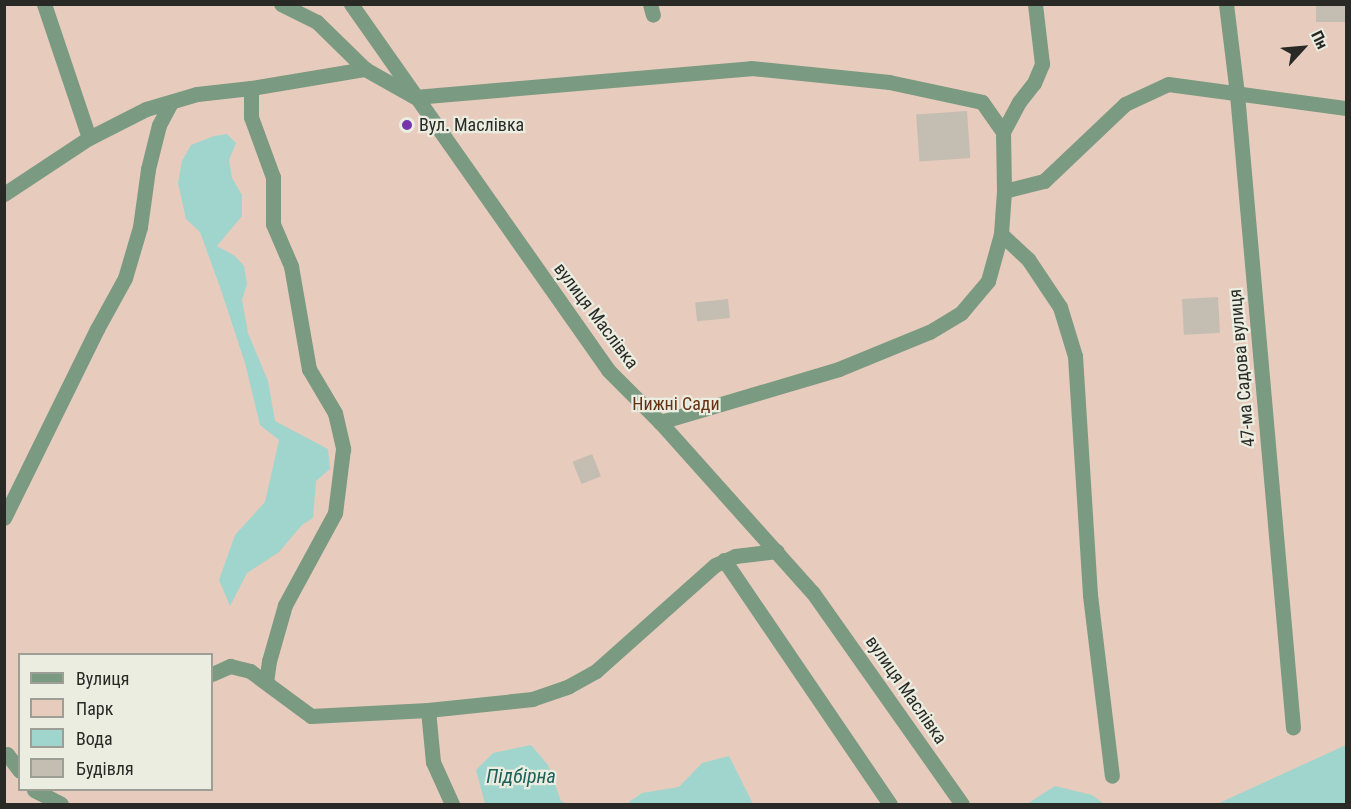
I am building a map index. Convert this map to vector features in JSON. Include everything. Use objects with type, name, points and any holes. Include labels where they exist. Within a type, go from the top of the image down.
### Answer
[{"type":"street","points":[[44,4],[89,138]]},
{"type":"street","points":[[281,4],[317,22],[365,69],[415,97],[751,68],[890,82],[982,102],[1003,132]]},
{"type":"street","name":"вулиця Маслівка","points":[[351,4],[608,370],[660,422],[777,551],[834,622],[962,804]]},
{"type":"street","points":[[660,422],[839,369],[929,332],[961,313],[988,280],[1001,234],[1004,191],[1003,132],[1019,102],[1034,83],[1042,64],[1035,4]]},
{"type":"street","name":"47-ма Садова вулиця","points":[[1226,4],[1237,94],[1293,728]]},
{"type":"street","points":[[4,194],[89,138],[146,109],[197,94],[251,88],[365,69]]},
{"type":"street","points":[[1004,191],[1044,181],[1125,104],[1168,84],[1347,108]]},
{"type":"street","points":[[251,88],[251,117],[273,177],[273,224],[291,266],[309,369],[334,413],[343,448],[335,513],[285,605],[269,661],[266,682]]},
{"type":"street","points":[[4,518],[97,329],[125,278],[140,227],[148,169],[159,125],[171,102]]},
{"type":"street","points":[[1001,234],[1028,260],[1059,307],[1076,356],[1090,595],[1112,776]]},
{"type":"street","points":[[213,674],[230,666],[250,671],[311,716],[428,710],[532,699],[569,686],[596,671],[724,560],[735,556],[777,551]]},
{"type":"street","points":[[724,560],[890,804]]},
{"type":"street","points":[[428,710],[433,762],[452,804]]},
{"type":"street","points":[[10,753],[18,767]]},
{"type":"street","points":[[38,791],[61,804]]},
{"type":"green space","name":"Нижні Сади","points":[[5,5],[1346,5],[1346,804],[5,804]]},
{"type":"water","points":[[227,134],[236,143],[229,160],[232,178],[242,195],[242,216],[217,246],[235,256],[244,266],[247,284],[242,300],[248,333],[268,381],[275,421],[328,449],[330,469],[316,481],[313,518],[302,525],[279,552],[247,573],[230,606],[219,580],[235,535],[265,502],[279,440],[260,425],[245,363],[221,290],[200,232],[186,219],[178,183],[182,161],[191,145],[214,136]]},
{"type":"water","name":"Підбірна","points":[[531,745],[548,765],[561,801],[568,804],[485,804],[476,770],[493,753]]},
{"type":"water","points":[[1346,745],[1346,804],[1217,804]]},
{"type":"water","points":[[729,756],[753,804],[626,804],[642,793],[679,787],[702,763]]},
{"type":"water","points":[[1055,786],[1092,795],[1104,804],[1027,804]]},
{"type":"building","points":[[1316,4],[1346,4],[1346,22],[1316,22]]},
{"type":"building","points":[[967,111],[970,158],[919,161],[916,115]]},
{"type":"building","points":[[1218,297],[1220,333],[1184,335],[1182,299]]},
{"type":"building","points":[[728,299],[730,318],[697,321],[695,302]]},
{"type":"building","points":[[592,454],[601,476],[582,484],[573,462]]},
{"type":"place","name":"Вул. Маслівка","points":[[407,125]]}]
